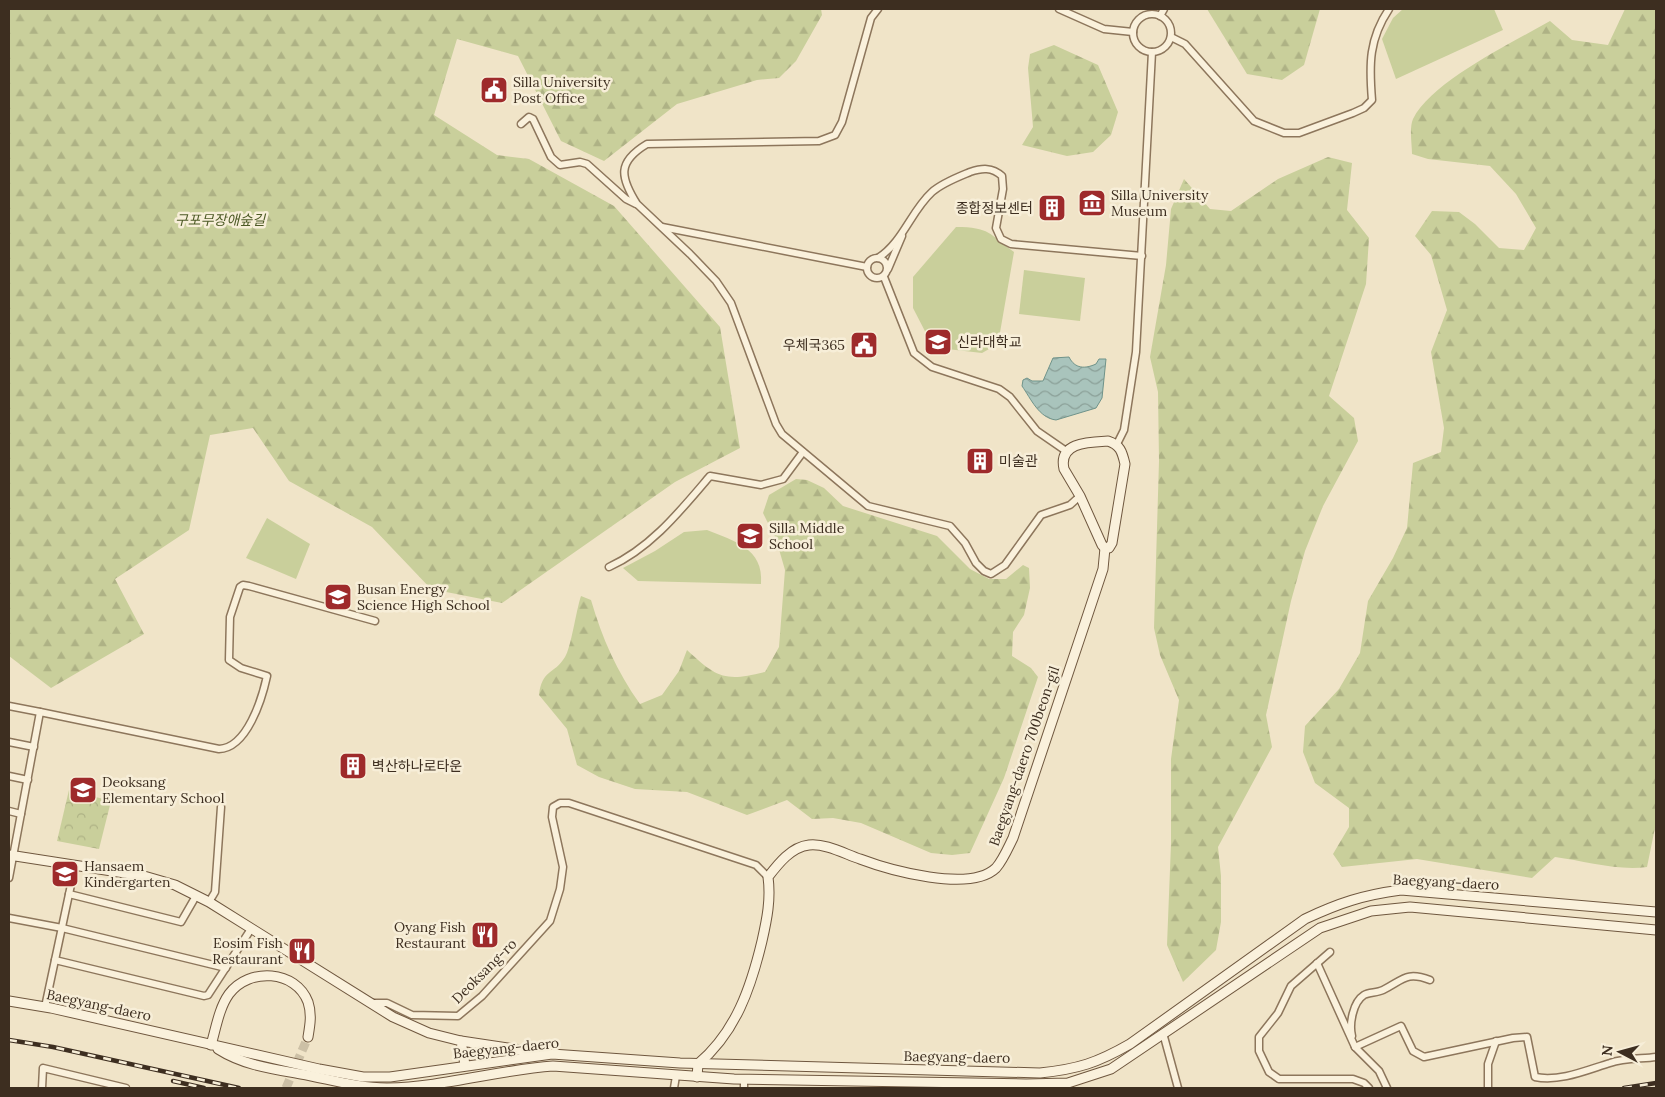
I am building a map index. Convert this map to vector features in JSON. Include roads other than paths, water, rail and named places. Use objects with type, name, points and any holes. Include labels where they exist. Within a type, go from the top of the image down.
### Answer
[{"type":"main road","points":[[1106,548],[1102,545],[1080,496],[1064,469],[1062,461],[1066,451],[1073,445],[1108,441],[1117,444]]},
{"type":"main road","name":"Baegyang-daero 700beon-gil","points":[[768,876],[790,853],[808,845],[824,846],[869,862],[952,880],[979,876],[996,868],[1012,838],[1103,569],[1106,548],[1112,543],[1124,464],[1123,453],[1117,444]]},
{"type":"main road","name":"Deoksang-ro","points":[[11,855],[144,876],[175,885],[209,902],[369,1003],[406,1024],[462,1042],[552,1054]]},
{"type":"main road","points":[[697,1077],[698,1064],[712,1052],[731,1026],[745,1000],[754,977],[770,894],[768,876]]},
{"type":"main road","name":"Baegyang-daero","points":[[9,1001],[45,1007],[211,1045],[363,1076],[414,1075],[465,1065],[552,1054],[698,1064],[1040,1073],[1072,1069],[1102,1060],[1130,1044],[1304,919],[1336,904],[1366,895],[1401,890],[1656,912]]},
{"type":"main road","name":"Baegyang-daero","points":[[211,1045],[234,1059],[362,1086],[414,1086],[525,1068],[553,1066],[697,1077],[744,1084],[1067,1086],[1110,1069],[1320,928],[1371,911],[1410,907],[1656,930]]},
{"type":"main road","points":[[211,1045],[224,1004],[230,994],[243,982],[264,975],[284,978],[302,991],[310,1010],[308,1037]]},
{"type":"main road","points":[[462,1042],[465,1065]]},
{"type":"main road","points":[[1067,1086],[1072,1069]]},
{"type":"street","points":[[878,9],[871,18],[842,122],[835,135],[819,141],[647,144],[635,151],[624,166],[623,177],[637,204],[716,281],[731,303],[776,424],[782,434],[868,506],[950,526],[965,543],[976,563],[984,572],[991,574],[1005,565],[1040,515],[1070,505],[1080,496]]},
{"type":"street","points":[[1059,9],[1104,29],[1133,32]]},
{"type":"street","points":[[1160,16],[1164,9]]},
{"type":"street","points":[[1171,38],[1185,44],[1254,121],[1284,133],[1298,133],[1353,113],[1364,108],[1372,100],[1369,72],[1372,44],[1378,25],[1388,9]]},
{"type":"street","points":[[1146,15],[1160,16],[1170,26],[1171,38],[1165,47],[1152,52],[1138,46],[1133,32],[1140,19],[1146,15]]},
{"type":"street","points":[[1117,444],[1124,430],[1136,352],[1152,52]]},
{"type":"street","points":[[521,124],[529,117],[533,118],[551,157],[560,165],[580,162],[588,164],[626,200],[637,204]]},
{"type":"street","points":[[867,267],[871,260],[878,258],[890,248],[932,192],[968,173],[981,169],[995,169],[1002,176],[1003,189],[996,228],[1001,239],[1011,244],[1142,256]]},
{"type":"street","points":[[662,227],[867,267]]},
{"type":"street","points":[[884,277],[903,232]]},
{"type":"street","points":[[878,258],[885,262],[888,270]]},
{"type":"street","points":[[867,267],[872,278],[884,277]]},
{"type":"street","points":[[884,277],[914,353],[932,367],[999,389],[1010,397],[1037,431],[1066,451]]},
{"type":"street","points":[[609,567],[648,543],[710,476],[761,484],[784,479],[803,452]]},
{"type":"street","points":[[9,706],[219,749],[231,747],[244,735],[264,690],[267,676],[241,668],[229,660],[228,628],[236,595],[244,585],[374,621]]},
{"type":"street","points":[[9,878],[11,855],[28,780],[40,712]]},
{"type":"street","points":[[9,742],[34,747]]},
{"type":"street","points":[[9,776],[28,780]]},
{"type":"street","name":"Deoksang-ro","points":[[369,1003],[387,1003],[412,1015],[458,1016],[482,996],[550,922],[560,890],[563,867],[552,817],[553,808],[560,803],[569,803],[756,865],[768,876]]},
{"type":"street","points":[[209,902],[216,892],[221,807]]},
{"type":"street","points":[[9,811],[21,814]]},
{"type":"street","points":[[45,1007],[75,866]]},
{"type":"street","points":[[69,894],[181,922],[196,896]]},
{"type":"street","points":[[9,918],[62,928],[226,968]]},
{"type":"street","points":[[55,960],[204,996],[208,995],[251,929]]},
{"type":"street","points":[[1330,952],[1286,992],[1278,1013],[1259,1037],[1259,1052],[1269,1072],[1278,1078],[1353,1079],[1364,1083],[1369,1088]]},
{"type":"street","points":[[1317,963],[1354,1046],[1379,1071],[1388,1088]]},
{"type":"street","points":[[1354,1046],[1351,1032],[1352,1019],[1356,1005],[1364,996],[1379,992],[1409,975],[1430,980]]},
{"type":"street","points":[[1354,1046],[1401,1026],[1413,1051],[1424,1056],[1496,1041],[1527,1038],[1534,1077],[1545,1078],[1592,1071],[1611,1062],[1656,1057]]},
{"type":"street","points":[[1163,1033],[1178,1088]]},
{"type":"street","points":[[1488,1088],[1488,1064],[1496,1041]]},
{"type":"street","points":[[42,1088],[43,1068],[126,1088]]},
{"type":"street","points":[[674,1088],[676,1076]]},
{"type":"water","points":[[1069,357],[1074,364],[1081,367],[1096,364],[1099,359],[1106,359],[1102,398],[1096,408],[1056,420],[1040,412],[1022,386],[1023,380],[1027,378],[1032,381],[1043,381],[1053,358]]},
{"type":"tunnel","points":[[286,1088],[308,1037]]},
{"type":"railway","points":[[9,1040],[53,1047],[239,1088]]},
{"type":"railway","points":[[173,1081],[204,1088]]},
{"type":"railway","points":[[1624,1088],[1656,1083]]},
{"type":"place","name":"Silla University Post Office","points":[[494,90]]},
{"type":"place","name":"Silla University Museum","points":[[1092,203]]},
{"type":"place","name":"종합정보센터","points":[[1052,208]]},
{"type":"place","name":"신라대학교","points":[[938,342]]},
{"type":"place","name":"우체국365","points":[[864,345]]},
{"type":"place","name":"미술관","points":[[980,461]]},
{"type":"place","name":"Silla Middle School","points":[[750,536]]},
{"type":"place","name":"Busan Energy Science High School","points":[[338,597]]},
{"type":"place","name":"벽산하나로타운","points":[[353,766]]},
{"type":"place","name":"Deoksang Elementary School","points":[[83,790]]},
{"type":"place","name":"Hansaem Kindergarten","points":[[65,874]]},
{"type":"place","name":"Oyang Fish Restaurant","points":[[485,935]]},
{"type":"place","name":"Eosim Fish Restaurant","points":[[302,951]]},
{"type":"park label","name":"구포무장애숲길","points":[[220,220]]}]
